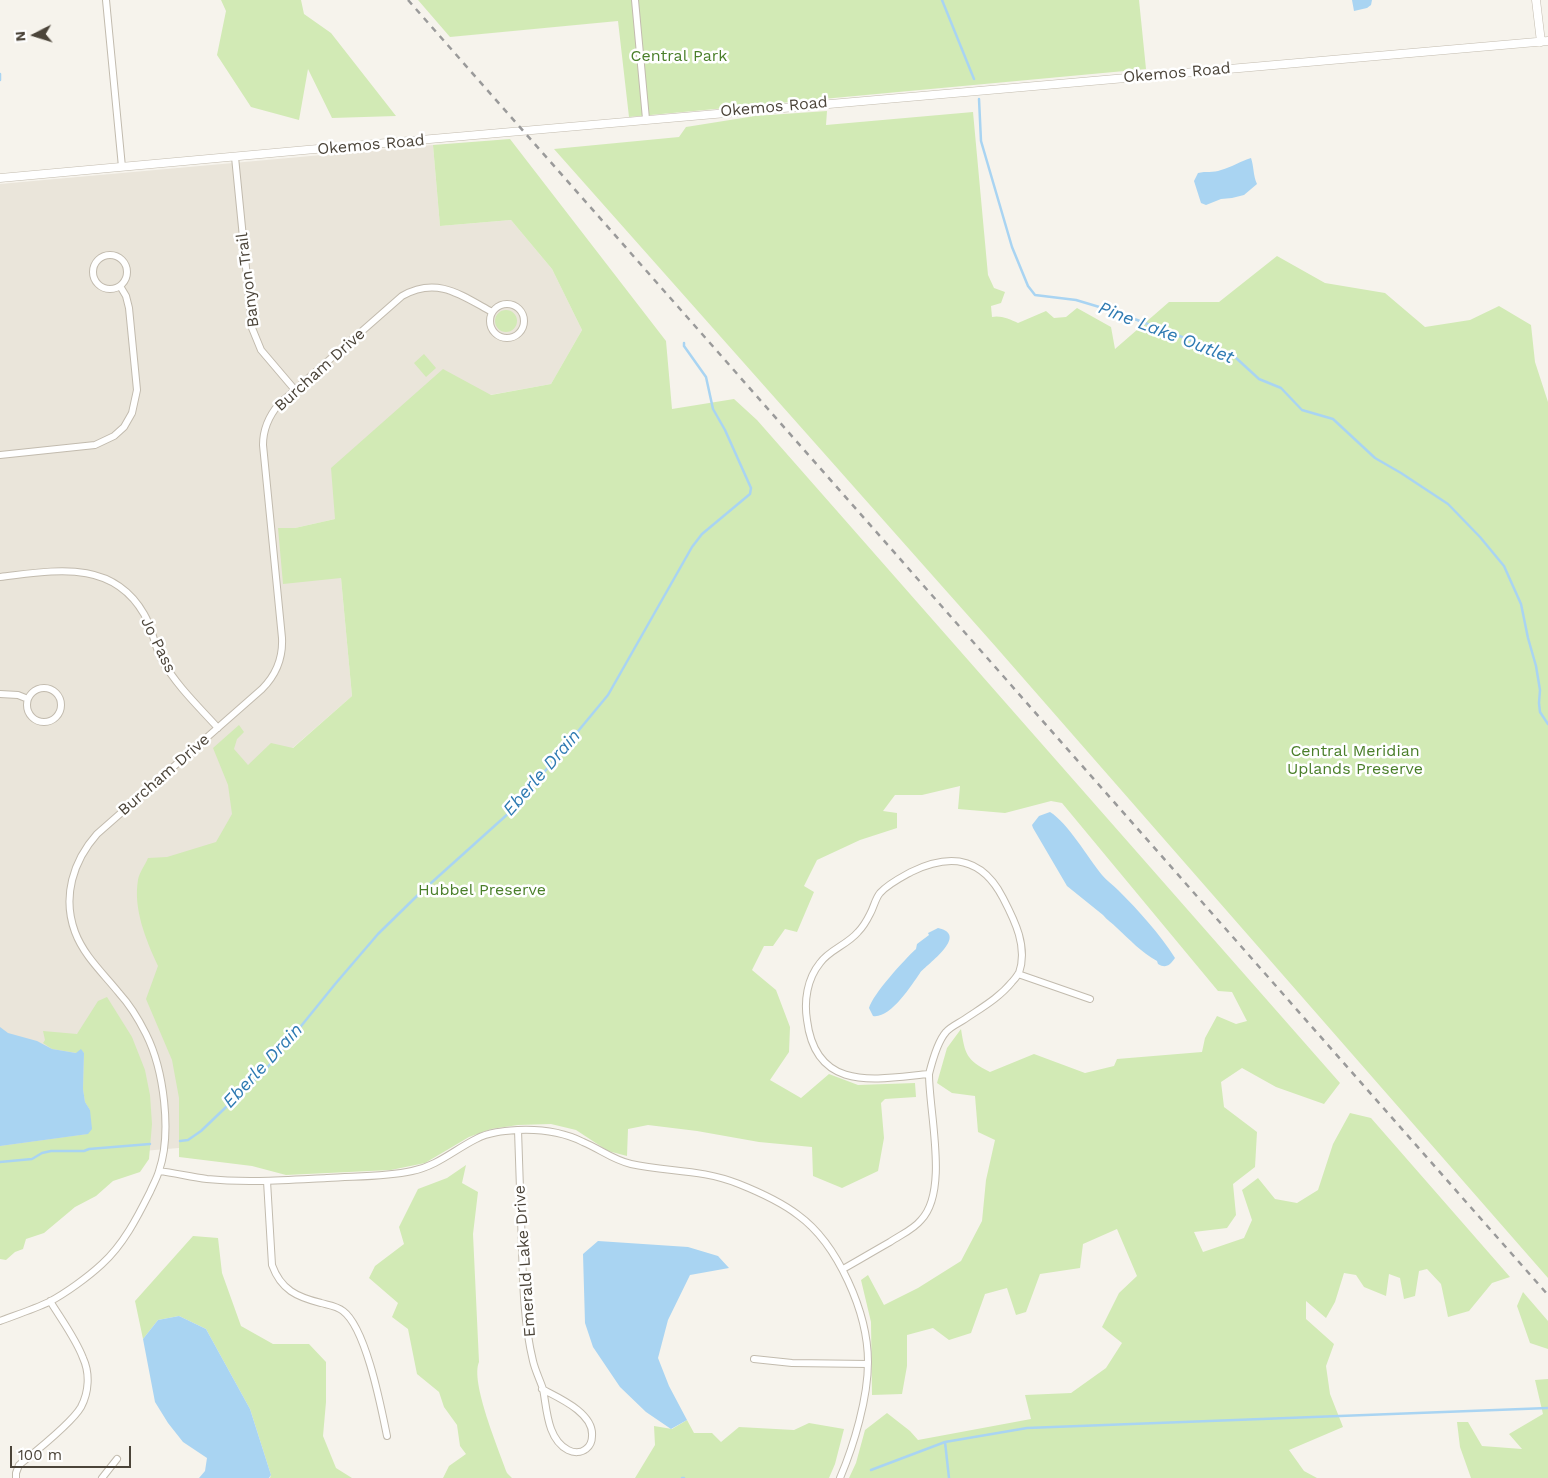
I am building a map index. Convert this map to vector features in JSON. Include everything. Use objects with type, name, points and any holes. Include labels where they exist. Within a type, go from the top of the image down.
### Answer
[{"type":"street","points":[[106,0],[122,167]]},
{"type":"street","points":[[635,0],[646,119]]},
{"type":"street","points":[[1536,0],[1544,42]]},
{"type":"street","name":"Okemos Road","points":[[0,178],[746,109],[1544,42]]},
{"type":"street","name":"Banyon Trail","points":[[235,157],[252,328],[261,350],[295,390]]},
{"type":"street","points":[[113,256],[124,263],[127,275],[120,286],[107,289],[97,282],[94,269],[101,259],[113,256]]},
{"type":"street","points":[[0,455],[95,445],[114,436],[129,420],[135,406],[137,390],[129,308],[126,296],[120,286]]},
{"type":"street","name":"Burcham Drive","points":[[0,1321],[50,1301],[88,1276],[113,1252],[124,1238],[160,1172],[164,1115],[162,1086],[156,1058],[133,1012],[120,993],[90,960],[78,939],[71,916],[71,886],[79,858],[97,834],[267,684],[275,672],[280,658],[282,638],[263,438],[266,424],[274,410],[295,390],[402,296],[415,290],[430,287],[446,289],[492,312]]},
{"type":"street","points":[[503,304],[516,306],[523,317],[521,330],[510,338],[497,336],[490,325],[492,312],[503,304]]},
{"type":"street","name":"Jo Pass","points":[[0,577],[58,571],[78,571],[96,575],[122,589],[137,604],[145,616],[152,630],[158,650],[168,669],[218,728]]},
{"type":"street","points":[[48,688],[59,697],[61,702],[60,712],[49,721],[35,720],[28,713],[28,699],[34,691],[48,688]]},
{"type":"street","points":[[0,694],[18,695],[28,699]]},
{"type":"street","points":[[843,1269],[910,1230],[929,1211],[935,1184],[935,1161],[929,1074],[936,1052],[945,1032],[1003,993],[1018,974],[1022,949],[1019,934],[1002,896],[991,878],[977,867],[961,862],[941,861],[930,864],[900,879],[878,895],[862,928],[853,938],[820,961],[814,971],[808,989],[806,1009],[808,1030],[815,1048],[826,1064],[843,1074],[857,1078],[871,1079],[929,1074]]},
{"type":"street","points":[[1018,974],[1090,999]]},
{"type":"street","points":[[160,1172],[209,1179],[267,1181],[396,1174],[428,1167],[478,1138],[493,1133],[518,1130],[552,1131],[585,1142],[618,1161],[633,1165],[696,1172],[739,1184],[779,1202],[800,1216],[821,1238],[843,1269],[863,1322],[868,1364],[862,1405],[854,1442],[840,1478]]},
{"type":"street","name":"Emerald Lake Drive","points":[[518,1130],[523,1282],[533,1361],[542,1389],[546,1412],[556,1438],[564,1447],[571,1451],[578,1452],[584,1450],[590,1445],[593,1432],[587,1419],[576,1408],[542,1389]]},
{"type":"street","points":[[267,1181],[272,1266],[276,1277],[294,1294],[343,1311],[353,1324],[363,1344],[377,1387],[387,1436]]},
{"type":"street","points":[[16,1478],[19,1465],[68,1421],[80,1407],[86,1393],[88,1376],[84,1358],[50,1301]]},
{"type":"street","points":[[754,1359],[868,1364]]},
{"type":"street","points":[[102,1478],[117,1459]]},
{"type":"shaded area","points":[[433,145],[440,226],[511,220],[552,269],[582,330],[551,384],[490,395],[335,519],[295,528],[341,578],[352,696],[232,801],[262,1141],[0,1163],[0,184]]},
{"type":"green space","points":[[221,0],[301,0],[304,14],[331,33],[396,116],[332,118],[308,69],[299,120],[251,107],[217,55],[226,11]]},
{"type":"green space","name":"Central Park","points":[[418,0],[1139,0],[1146,69],[629,117],[618,21],[450,37]]},
{"type":"green space","name":"Central Meridian Uplands Preserve","points":[[827,111],[826,125],[973,112],[988,275],[994,288],[1005,292],[1001,303],[991,306],[992,317],[1002,317],[1018,323],[1046,311],[1054,318],[1066,317],[1077,308],[1111,327],[1115,349],[1169,302],[1219,302],[1277,256],[1325,283],[1385,293],[1425,327],[1470,320],[1499,306],[1531,325],[1535,362],[1548,402],[1548,1278],[996,647],[554,149],[679,137],[686,127],[755,116]]},
{"type":"green space","name":"Hubbel Preserve","points":[[510,139],[666,341],[672,409],[734,399],[757,420],[1340,1083],[1324,1104],[1276,1087],[1242,1068],[1221,1082],[1224,1107],[1257,1132],[1255,1167],[1233,1184],[1236,1215],[1227,1228],[1194,1232],[1203,1252],[1244,1238],[1252,1220],[1242,1190],[1258,1178],[1275,1199],[1297,1203],[1318,1190],[1333,1144],[1350,1113],[1371,1118],[1510,1277],[1492,1283],[1469,1311],[1448,1317],[1441,1284],[1427,1269],[1419,1271],[1415,1296],[1404,1299],[1400,1278],[1389,1274],[1386,1296],[1364,1287],[1356,1275],[1344,1273],[1335,1302],[1326,1318],[1306,1301],[1306,1319],[1334,1344],[1326,1366],[1330,1394],[1343,1427],[1289,1450],[1304,1471],[1317,1478],[849,1478],[856,1463],[865,1430],[887,1413],[910,1431],[918,1440],[1031,1419],[1025,1395],[1071,1393],[1106,1368],[1122,1343],[1102,1327],[1119,1293],[1137,1276],[1117,1229],[1083,1244],[1080,1268],[1040,1274],[1026,1312],[1016,1315],[1007,1288],[985,1294],[971,1333],[949,1340],[933,1328],[907,1335],[907,1366],[902,1394],[872,1395],[871,1322],[861,1280],[868,1275],[884,1305],[918,1288],[961,1261],[982,1221],[986,1180],[995,1140],[978,1132],[975,1096],[952,1093],[937,1083],[947,1048],[961,1029],[964,1045],[971,1060],[990,1072],[1034,1054],[1085,1073],[1114,1066],[1117,1059],[1202,1052],[1205,1038],[1217,1016],[1236,1024],[1247,1021],[1232,992],[1218,991],[1062,803],[1051,801],[1005,813],[958,809],[960,786],[922,795],[895,795],[883,811],[897,813],[897,828],[860,840],[817,860],[804,886],[814,892],[797,932],[785,929],[773,946],[764,946],[752,970],[776,990],[790,1027],[789,1052],[770,1080],[801,1098],[829,1074],[858,1085],[915,1083],[916,1097],[885,1099],[881,1103],[884,1138],[878,1171],[842,1188],[813,1176],[812,1147],[759,1142],[648,1125],[628,1129],[627,1156],[608,1151],[576,1130],[551,1124],[518,1125],[491,1129],[469,1137],[425,1163],[391,1170],[286,1175],[252,1166],[179,1157],[179,1098],[172,1060],[146,999],[158,966],[145,935],[139,913],[137,902],[138,880],[148,858],[167,857],[216,842],[232,814],[228,785],[213,748],[239,725],[244,732],[237,739],[234,749],[248,765],[271,743],[293,748],[352,696],[341,578],[283,584],[278,528],[295,528],[335,519],[331,468],[443,369],[491,395],[551,384],[582,330],[552,269],[511,220],[440,226],[433,145]]},
{"type":"green space","points":[[506,310],[514,313],[517,321],[514,329],[506,332],[498,329],[495,321],[498,313]]},
{"type":"green space","points":[[424,354],[436,368],[426,377],[414,363]]},
{"type":"green space","points":[[107,997],[132,1037],[145,1070],[150,1095],[152,1124],[149,1159],[140,1172],[113,1181],[96,1196],[75,1207],[44,1233],[26,1239],[23,1249],[15,1252],[6,1260],[0,1259],[0,1146],[87,1134],[90,1110],[85,1102],[83,1089],[84,1053],[81,1050],[77,1053],[52,1049],[43,1043],[45,1040],[43,1031],[77,1034],[98,1001]]},
{"type":"green space","points":[[466,1165],[462,1183],[478,1192],[473,1234],[479,1362],[477,1372],[478,1385],[492,1433],[507,1473],[512,1478],[443,1478],[449,1466],[466,1454],[460,1446],[457,1425],[444,1407],[439,1392],[417,1374],[408,1329],[392,1317],[398,1303],[369,1278],[375,1266],[404,1244],[399,1227],[418,1189],[447,1178]]},
{"type":"green space","points":[[193,1236],[218,1238],[222,1273],[241,1326],[273,1344],[309,1344],[326,1362],[326,1402],[323,1436],[336,1468],[352,1478],[270,1478],[271,1475],[250,1409],[206,1329],[179,1316],[158,1320],[143,1339],[135,1301]]},
{"type":"green space","points":[[1523,1292],[1548,1321],[1548,1349],[1530,1343],[1517,1306]]},
{"type":"green space","points":[[1548,1379],[1548,1478],[1471,1478],[1460,1447],[1457,1422],[1468,1422],[1482,1446],[1522,1449],[1509,1434],[1543,1414],[1535,1380]]},
{"type":"green space","points":[[687,1420],[694,1433],[712,1433],[721,1442],[739,1427],[794,1430],[809,1423],[844,1429],[835,1464],[829,1478],[635,1478],[655,1445],[654,1426],[672,1429]]},
{"type":"water","points":[[1352,0],[1372,0],[1371,5],[1367,8],[1354,11]]},
{"type":"water","points":[[1251,158],[1257,184],[1244,195],[1221,199],[1206,205],[1201,203],[1194,181],[1198,173],[1218,171]]},
{"type":"water","points":[[1050,812],[1071,832],[1104,877],[1156,931],[1175,958],[1170,964],[1163,966],[1158,964],[1157,961],[1141,950],[1103,915],[1067,886],[1032,825],[1039,816]]},
{"type":"water","points":[[938,928],[947,932],[950,937],[944,950],[920,973],[893,1007],[880,1016],[873,1016],[869,1008],[882,986],[916,949],[917,944],[929,935],[928,933]]},
{"type":"water","points":[[0,1027],[8,1033],[37,1041],[52,1049],[76,1053],[81,1049],[84,1053],[83,1089],[85,1102],[90,1110],[92,1129],[88,1134],[0,1146]]},
{"type":"water","points":[[598,1241],[688,1247],[718,1256],[729,1268],[690,1275],[668,1320],[658,1358],[669,1386],[687,1420],[671,1429],[646,1412],[620,1387],[593,1347],[585,1323],[583,1254]]},
{"type":"water","points":[[179,1316],[206,1329],[250,1409],[271,1475],[269,1478],[199,1478],[205,1471],[207,1458],[183,1442],[155,1402],[143,1339],[158,1320]]},
{"type":"waterway","name":"Pine Lake Outlet","points":[[942,0],[974,79]]},
{"type":"waterway","name":"Eberle Drain","points":[[0,74],[0,80]]},
{"type":"waterway","name":"Pine Lake Outlet","points":[[979,99],[981,141],[1012,247],[1028,286],[1035,295],[1076,300],[1116,312],[1235,357],[1259,379],[1281,388],[1302,410],[1333,419],[1375,458],[1448,504],[1480,537],[1504,566],[1521,604],[1536,666],[1540,690],[1540,712],[1548,724]]},
{"type":"waterway","name":"Eberle Drain","points":[[180,1141],[188,1140],[201,1131],[267,1068],[378,934],[421,892],[510,812],[608,695],[692,547],[702,534],[750,494],[751,488],[725,430],[713,409],[706,377],[684,346],[684,343]]},
{"type":"waterway","name":"Eberle Drain","points":[[0,1162],[32,1159],[42,1153],[51,1151],[84,1151],[150,1144]]},
{"type":"waterway","points":[[871,1470],[945,1442],[1027,1428],[1548,1408]]},
{"type":"waterway","points":[[945,1442],[949,1478]]},
{"type":"railway","points":[[408,0],[1548,1295]]}]
